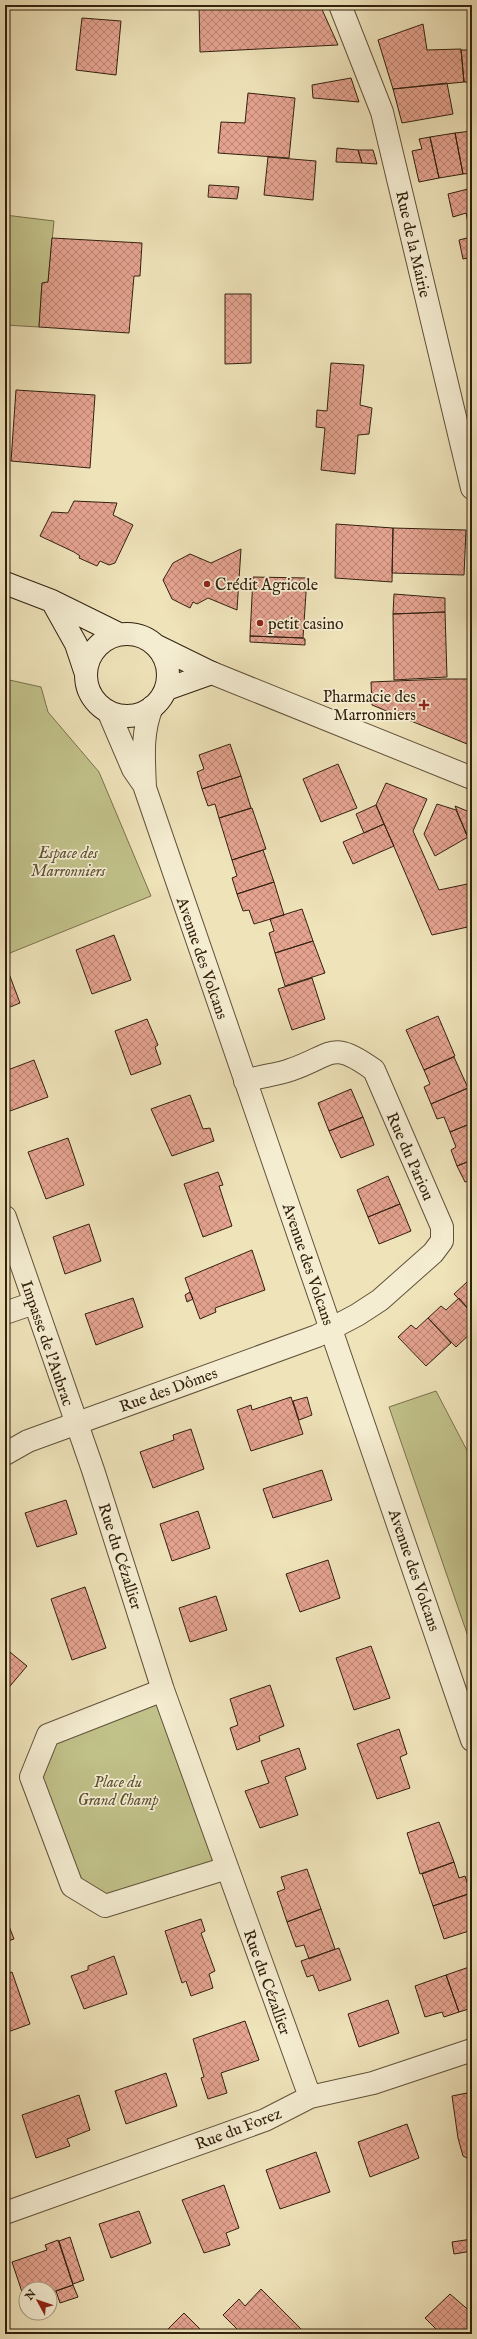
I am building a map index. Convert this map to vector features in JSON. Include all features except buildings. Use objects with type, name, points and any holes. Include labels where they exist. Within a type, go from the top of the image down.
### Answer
[{"type":"street","name":"Rue de la Mairie","points":[[340,5],[382,112],[472,488]]},
{"type":"street","points":[[5,583],[52,601],[120,634]]},
{"type":"street","points":[[52,601],[76,644],[85,671],[86,685],[92,698],[109,713],[126,716],[140,714],[152,707],[167,690],[212,673]]},
{"type":"street","points":[[85,671],[88,658],[96,647],[106,638],[120,634],[133,633],[146,638],[157,646],[212,673],[472,778]]},
{"type":"street","points":[[157,646],[165,658],[168,671],[167,690]]},
{"type":"street","name":"Avenue des Volcans","points":[[152,707],[145,724],[144,753],[146,788],[245,1081],[332,1327],[472,1740]]},
{"type":"street","name":"Avenue des Volcans","points":[[109,713],[133,769],[146,788]]},
{"type":"street","name":"Rue du Pariou","points":[[245,1081],[290,1070],[334,1050],[355,1056],[374,1070],[442,1226],[442,1241],[433,1253],[380,1300],[357,1315],[332,1327]]},
{"type":"street","name":"Impasse de l'Aubrac","points":[[5,1217],[76,1423]]},
{"type":"street","points":[[5,1313],[34,1303]]},
{"type":"street","name":"Rue des Dômes","points":[[5,1454],[28,1441],[317,1336],[332,1327]]},
{"type":"street","name":"Rue du Cézallier","points":[[76,1423],[93,1470],[163,1690],[310,2097]]},
{"type":"street","points":[[163,1690],[48,1735],[31,1777],[72,1886],[105,1906],[227,1868]]},
{"type":"street","name":"Rue du Forez","points":[[5,2213],[265,2120],[310,2097],[373,2083],[472,2050]]},
{"type":"green space","points":[[5,215],[54,221],[48,282],[42,283],[39,327],[5,325]]},
{"type":"green space","name":"Espace des Marronniers","points":[[5,679],[41,687],[48,712],[99,772],[151,896],[5,955]]},
{"type":"green space","points":[[436,1391],[472,1460],[472,1648],[389,1407]]},
{"type":"green space","name":"Place du Grand Champ","points":[[163,1690],[227,1868],[105,1906],[72,1886],[31,1777],[48,1735]]},
{"type":"place","name":"Crédit Agricole","points":[[207,584]]},
{"type":"place","name":"petit casino","points":[[260,623]]},
{"type":"place","name":"Pharmacie des Marronniers","points":[[424,705]]}]
